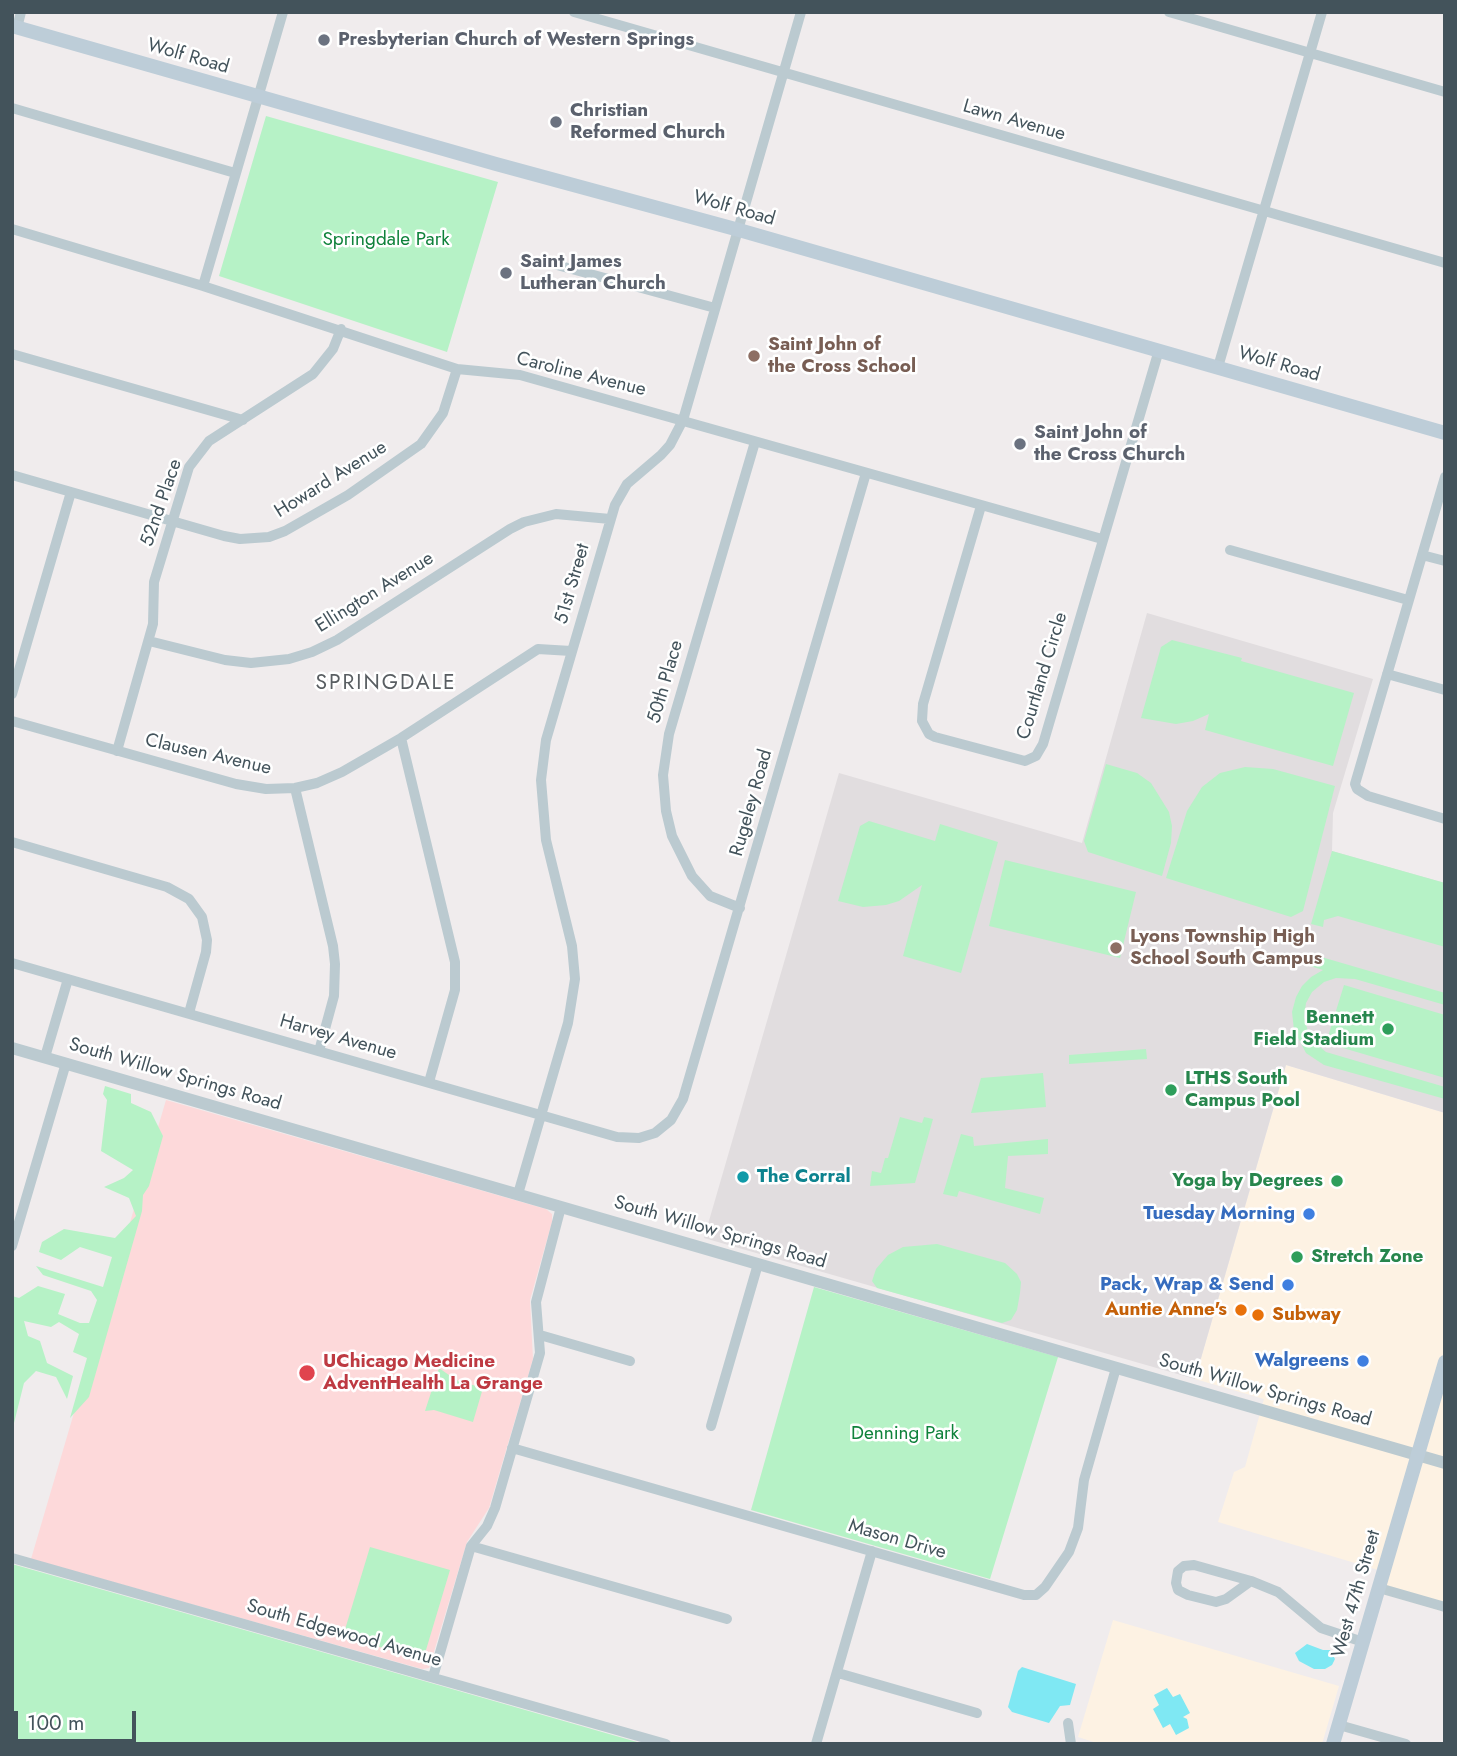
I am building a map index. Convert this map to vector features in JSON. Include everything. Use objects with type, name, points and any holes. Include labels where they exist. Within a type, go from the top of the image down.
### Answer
[{"type":"main road","name":"Wolf Road","points":[[15,27],[739,230],[1445,433]]},
{"type":"main road","name":"West 47th Street","points":[[1334,1744],[1445,1362]]},
{"type":"street","points":[[15,27],[21,12]]},
{"type":"street","points":[[203,286],[283,12]]},
{"type":"street","name":"Lawn Avenue","points":[[574,12],[1445,263]]},
{"type":"street","name":"51st Street","points":[[518,1194],[572,1006],[575,979],[572,946],[546,841],[541,780],[547,740],[610,519],[627,484],[662,455],[683,419],[801,12]]},
{"type":"street","points":[[1169,12],[1445,92]]},
{"type":"street","points":[[1218,367],[1321,12]]},
{"type":"street","points":[[12,108],[235,173]]},
{"type":"street","name":"Caroline Avenue","points":[[12,229],[203,286],[457,369],[520,375],[683,419],[755,442],[1102,540]]},
{"type":"street","points":[[545,262],[715,308]]},
{"type":"street","name":"52nd Place","points":[[117,751],[153,624],[154,582],[183,482],[197,455],[209,441],[313,374],[333,349],[341,330]]},
{"type":"street","name":"Courtland Circle","points":[[981,506],[923,704],[922,721],[929,734],[935,737],[1025,761],[1036,756],[1043,744],[1158,350]]},
{"type":"street","points":[[12,354],[243,419]]},
{"type":"street","name":"Howard Avenue","points":[[12,475],[240,539],[257,539],[285,531],[348,495],[421,444],[443,413],[457,369]]},
{"type":"street","name":"50th Place","points":[[740,908],[710,896],[692,876],[672,836],[666,811],[663,775],[669,734],[755,442]]},
{"type":"street","name":"Rugeley Road","points":[[655,1133],[671,1120],[683,1099],[866,473]]},
{"type":"street","points":[[1445,477],[1357,775],[1356,789],[1368,796],[1445,819]]},
{"type":"street","points":[[12,694],[71,492]]},
{"type":"street","name":"Ellington Avenue","points":[[149,641],[225,660],[251,663],[289,659],[337,640],[524,522],[556,514],[610,519]]},
{"type":"street","points":[[1230,550],[1408,600]]},
{"type":"street","points":[[1422,555],[1445,561]]},
{"type":"street","name":"Clausen Avenue","points":[[12,721],[236,784],[266,789],[295,788],[317,783],[342,772],[401,738],[538,649],[571,650]]},
{"type":"street","points":[[1387,674],[1445,690]]},
{"type":"street","points":[[401,738],[455,962],[453,998],[429,1083]]},
{"type":"street","points":[[295,788],[335,964],[334,996],[319,1051]]},
{"type":"street","points":[[12,842],[167,887],[189,899],[202,917],[207,940],[189,1013]]},
{"type":"street","name":"Harvey Avenue","points":[[12,963],[628,1139],[655,1133]]},
{"type":"street","points":[[45,1058],[68,979]]},
{"type":"street","name":"South Willow Springs Road","points":[[12,1048],[1445,1463]]},
{"type":"street","points":[[12,1245],[66,1063]]},
{"type":"street","points":[[433,1677],[471,1546],[491,1518],[540,1353],[537,1295],[561,1207]]},
{"type":"street","points":[[711,1426],[758,1264]]},
{"type":"street","points":[[540,1335],[630,1361]]},
{"type":"street","name":"Mason Drive","points":[[512,1448],[1024,1595],[1036,1595],[1045,1587],[1069,1552],[1078,1528],[1084,1479],[1116,1368]]},
{"type":"street","points":[[471,1546],[727,1619]]},
{"type":"street","points":[[816,1744],[872,1551]]},
{"type":"street","name":"South Edgewood Avenue","points":[[12,1558],[666,1744]]},
{"type":"street","points":[[1251,1581],[1226,1599],[1216,1602],[1188,1595],[1178,1590],[1176,1583],[1178,1572],[1184,1566],[1194,1565],[1251,1581],[1278,1592],[1321,1628],[1363,1642]]},
{"type":"street","points":[[1379,1588],[1445,1607]]},
{"type":"street","points":[[838,1673],[976,1713]]},
{"type":"street","points":[[1068,1723],[1071,1744]]},
{"type":"street","points":[[1339,1724],[1406,1744]]},
{"type":"shaded area","name":"Lyons Township High School South Campus","points":[[1147,613],[1373,679],[1333,813],[1332,851],[1445,883],[1445,1113],[1286,1065],[1195,1379],[704,1238],[839,773],[1082,843]]},
{"type":"shaded area","points":[[1286,1065],[1445,1113],[1445,1598],[1441,1611],[1380,1593],[1385,1572],[1218,1522],[1234,1472],[1245,1467],[1264,1399],[1195,1379]]},
{"type":"shaded area","name":"UChicago Medicine AdventHealth La Grange","points":[[166,1100],[546,1209],[552,1214],[530,1300],[533,1359],[489,1508],[467,1542],[429,1668],[422,1669],[31,1559]]},
{"type":"shaded area","points":[[1113,1620],[1339,1686],[1322,1744],[1100,1744],[1078,1737]]},
{"type":"green space","name":"Springdale Park","points":[[266,116],[498,182],[447,352],[219,276]]},
{"type":"green space","points":[[1172,640],[1242,658],[1241,661],[1354,693],[1333,766],[1205,730],[1209,714],[1176,724],[1141,718],[1161,647]]},
{"type":"green space","points":[[1106,764],[1137,773],[1151,783],[1169,812],[1171,843],[1162,876],[1088,852],[1084,841]]},
{"type":"green space","points":[[1245,767],[1273,769],[1335,786],[1303,911],[1291,917],[1166,878],[1187,811],[1202,787],[1220,773]]},
{"type":"green space","points":[[869,821],[935,841],[940,824],[998,842],[961,973],[903,956],[922,885],[899,901],[886,905],[863,907],[838,901],[860,826]]},
{"type":"green space","points":[[1332,851],[1445,883],[1445,947],[1338,916],[1324,920],[1323,927],[1311,924]]},
{"type":"green space","points":[[1005,860],[1136,892],[1120,958],[989,926]]},
{"type":"green space","points":[[1311,954],[1445,993],[1445,1005],[1355,979],[1336,978],[1324,982],[1312,992],[1306,1003],[1304,1017],[1310,1039],[1326,1052],[1445,1087],[1445,1099],[1324,1065],[1306,1053],[1294,1030],[1292,1012],[1302,986],[1323,970],[1307,965]]},
{"type":"green space","name":"Bennett Field Stadium","points":[[1344,985],[1445,1015],[1445,1078],[1326,1043]]},
{"type":"green space","points":[[1146,1049],[1147,1059],[1069,1064],[1069,1055]]},
{"type":"green space","points":[[1043,1073],[1046,1107],[971,1113],[981,1078]]},
{"type":"green space","points":[[105,1086],[131,1094],[131,1103],[151,1112],[163,1136],[149,1186],[143,1195],[142,1211],[89,1397],[70,1418],[87,1358],[73,1352],[79,1334],[59,1322],[51,1327],[24,1321],[28,1336],[40,1341],[47,1363],[73,1376],[67,1399],[56,1377],[36,1371],[24,1383],[12,1431],[12,1296],[19,1298],[38,1286],[65,1294],[58,1314],[80,1323],[89,1323],[97,1300],[91,1291],[43,1275],[36,1266],[103,1287],[112,1257],[80,1247],[61,1260],[39,1252],[42,1242],[64,1229],[115,1238],[136,1216],[129,1198],[104,1187],[124,1178],[133,1170],[101,1151],[107,1100],[103,1094]]},
{"type":"green space","points":[[900,1117],[922,1123],[924,1117],[933,1119],[915,1183],[870,1186],[872,1171],[881,1173],[885,1158],[888,1158]]},
{"type":"green space","points":[[961,1134],[973,1137],[974,1146],[1048,1139],[1048,1154],[1008,1156],[1005,1188],[1044,1198],[1040,1214],[959,1191],[957,1197],[943,1194]]},
{"type":"green space","points":[[937,1244],[1005,1263],[1017,1274],[1021,1282],[1020,1293],[1017,1310],[1011,1320],[1002,1323],[877,1288],[872,1281],[876,1269],[888,1255],[903,1247]]},
{"type":"green space","name":"Denning Park","points":[[814,1287],[1058,1357],[990,1579],[751,1510]]},
{"type":"green space","points":[[439,1368],[456,1380],[483,1388],[473,1422],[434,1410],[425,1411]]},
{"type":"green space","points":[[370,1547],[450,1570],[423,1660],[343,1636]]},
{"type":"green space","points":[[12,1564],[424,1681],[644,1744],[12,1744]]},
{"type":"water","points":[[1307,1644],[1330,1650],[1335,1659],[1332,1665],[1325,1669],[1314,1669],[1299,1661],[1295,1653]]},
{"type":"water","points":[[1022,1667],[1076,1684],[1070,1705],[1060,1706],[1049,1723],[1012,1712],[1008,1707],[1018,1671]]},
{"type":"water","points":[[1167,1688],[1173,1697],[1180,1694],[1190,1713],[1183,1717],[1187,1719],[1189,1728],[1176,1735],[1170,1724],[1163,1728],[1153,1709],[1159,1705],[1154,1695]]},
{"type":"place","name":"Presbyterian Church of Western Springs","points":[[324,40]]},
{"type":"place","name":"Christian Reformed Church","points":[[556,122]]},
{"type":"place","name":"Saint James Lutheran Church","points":[[506,273]]},
{"type":"place","name":"Saint John of the Cross School","points":[[754,356]]},
{"type":"place","name":"Saint John of the Cross Church","points":[[1020,444]]},
{"type":"place","name":"Lyons Township High School South Campus","points":[[1116,948]]},
{"type":"place","name":"Bennett Field Stadium","points":[[1388,1029]]},
{"type":"place","name":"LTHS South Campus Pool","points":[[1171,1090]]},
{"type":"place","name":"The Corral","points":[[743,1177]]},
{"type":"place","name":"Yoga by Degrees","points":[[1337,1181]]},
{"type":"place","name":"Tuesday Morning","points":[[1309,1214]]},
{"type":"place","name":"Stretch Zone","points":[[1297,1257]]},
{"type":"place","name":"Pack, Wrap & Send","points":[[1288,1285]]},
{"type":"place","name":"Auntie Anne's","points":[[1241,1310]]},
{"type":"place","name":"Subway","points":[[1258,1315]]},
{"type":"place","name":"Walgreens","points":[[1363,1361]]},
{"type":"place","name":"UChicago Medicine AdventHealth La Grange","points":[[307,1373]]},
{"type":"district","name":"SPRINGDALE","points":[[386,684]]}]
